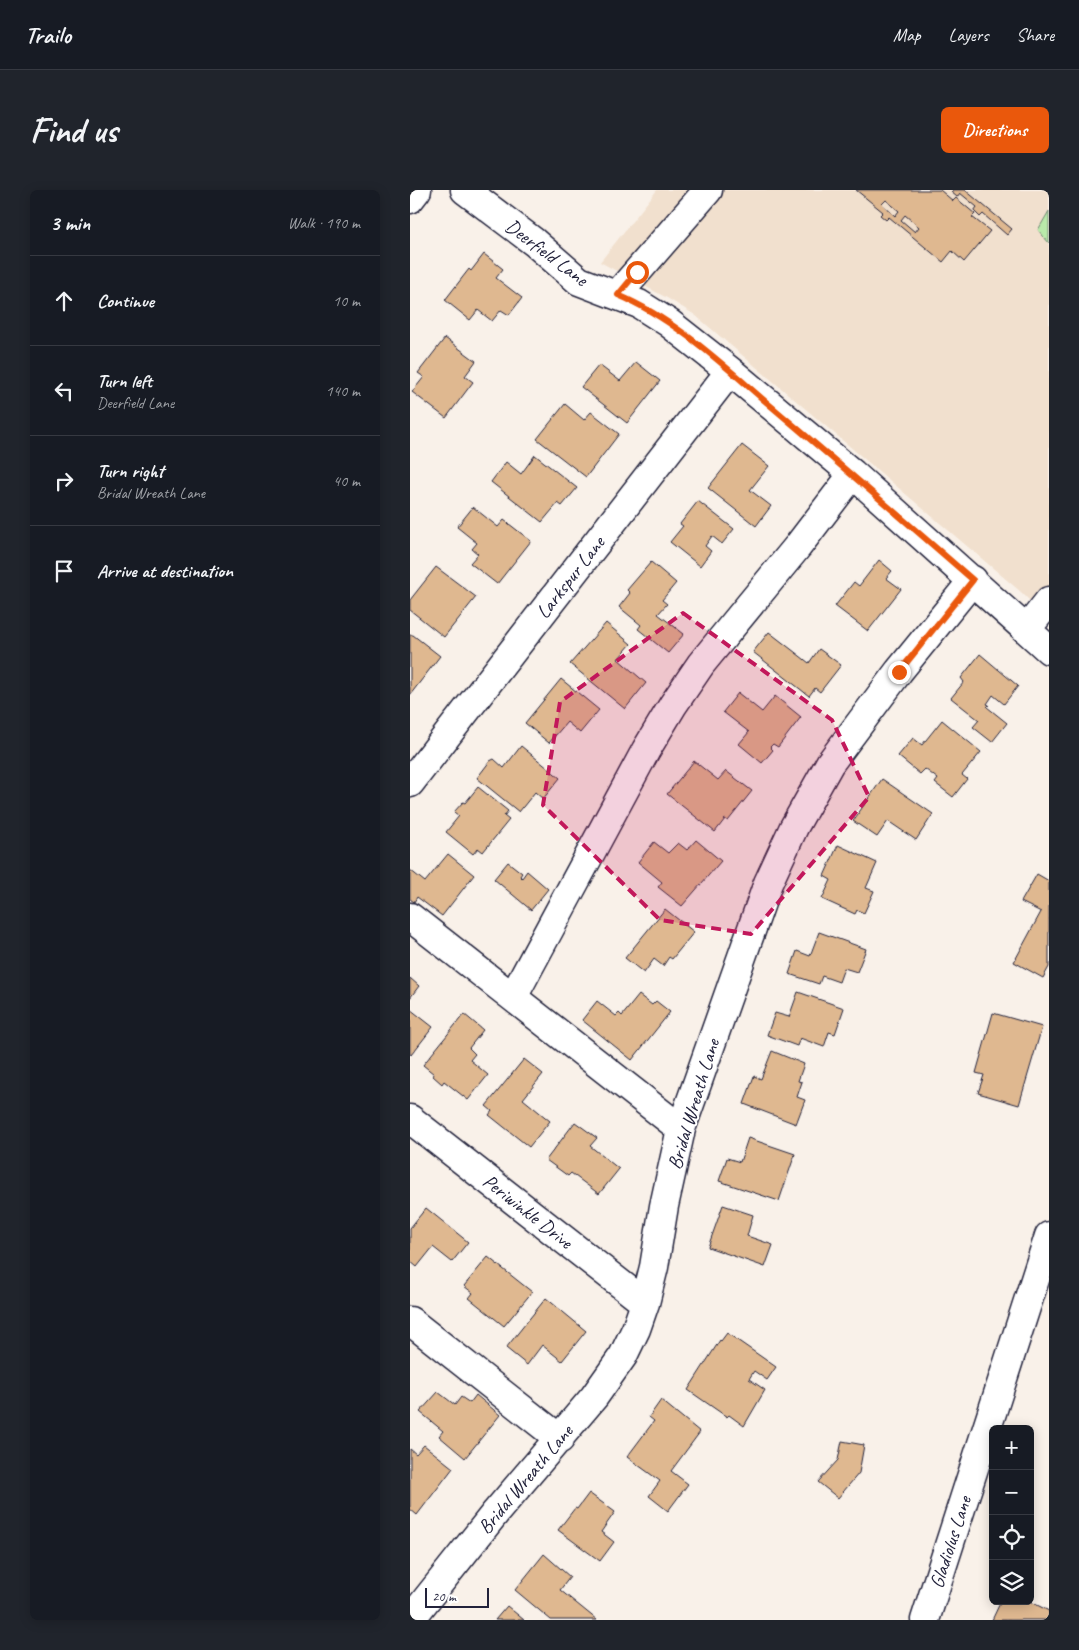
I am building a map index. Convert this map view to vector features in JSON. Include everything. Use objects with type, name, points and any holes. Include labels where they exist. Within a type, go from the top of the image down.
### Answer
[{"type":"street","points":[[410,199],[417,190]]},
{"type":"street","name":"Deerfield Lane","points":[[465,190],[534,242],[579,281],[639,304],[669,323],[730,371],[853,474],[1049,650]]},
{"type":"street","points":[[618,295],[708,190]]},
{"type":"street","name":"Larkspur Lane","points":[[410,783],[730,371]]},
{"type":"street","points":[[513,997],[672,705],[701,664],[798,546],[853,474]]},
{"type":"street","name":"Bridal Wreath Lane","points":[[410,1620],[496,1512],[594,1398],[623,1356],[636,1329],[654,1267],[664,1206],[681,1129],[768,883],[794,827],[830,763],[899,672],[973,580]]},
{"type":"street","points":[[1027,629],[1049,601]]},
{"type":"street","points":[[410,917],[681,1129]]},
{"type":"street","name":"Periwinkle Drive","points":[[410,1119],[645,1302]]},
{"type":"street","name":"Gladiolus Lane","points":[[925,1620],[1049,1236]]},
{"type":"street","points":[[410,1321],[560,1439]]},
{"type":"highlighted area","points":[[683,613],[832,720],[869,797],[751,934],[660,920],[543,805],[560,702]]},
{"type":"shaded area","points":[[657,190],[1049,190],[1049,620],[1021,592],[695,315],[600,262]]},
{"type":"green space","points":[[1049,211],[1049,243],[1038,230]]},
{"type":"building","points":[[856,190],[940,190],[953,201],[956,198],[975,214],[972,217],[990,231],[964,262],[952,251],[943,262],[889,217],[886,220],[880,215],[883,212]],"holes":[[[886,200],[899,211],[895,216],[882,204]],[[905,215],[919,227],[915,232],[901,220]]]},
{"type":"building","points":[[953,190],[965,190],[1012,229],[1007,235],[983,214],[980,217],[974,211],[977,207],[960,193],[957,197],[951,192]]},
{"type":"building","points":[[484,254],[503,269],[496,278],[522,298],[509,315],[501,310],[492,321],[478,310],[470,320],[445,300],[469,269],[471,271]]},
{"type":"building","points":[[445,338],[476,361],[465,376],[473,382],[446,418],[412,392],[424,377],[418,373]]},
{"type":"building","points":[[636,362],[660,381],[627,423],[581,387],[599,365],[620,381]]},
{"type":"building","points":[[565,404],[584,420],[591,412],[619,434],[586,477],[537,439]]},
{"type":"building","points":[[742,445],[769,466],[750,490],[771,506],[756,526],[708,488]]},
{"type":"building","points":[[535,455],[577,488],[562,506],[558,503],[542,522],[491,482],[506,462],[521,474]]},
{"type":"building","points":[[698,501],[734,529],[722,544],[712,536],[705,546],[711,551],[700,566],[670,542],[683,526],[680,524]]},
{"type":"building","points":[[473,507],[498,527],[504,520],[531,541],[497,584],[470,563],[478,554],[472,549],[477,543],[457,527]]},
{"type":"building","points":[[879,560],[892,571],[886,578],[901,589],[868,631],[835,606],[854,582],[859,586]]},
{"type":"building","points":[[651,562],[676,583],[662,600],[667,604],[658,614],[684,634],[668,653],[638,629],[641,625],[619,607],[630,593],[627,590]]},
{"type":"building","points":[[436,567],[476,597],[444,637],[410,610],[410,600]]},
{"type":"building","points":[[606,623],[631,644],[618,659],[646,683],[625,709],[570,664]]},
{"type":"building","points":[[769,632],[809,663],[819,649],[841,665],[820,692],[815,688],[809,696],[753,652]]},
{"type":"building","points":[[410,635],[413,635],[440,656],[410,695]]},
{"type":"building","points":[[980,654],[1018,686],[1004,704],[993,695],[987,704],[989,705],[987,707],[1007,723],[992,742],[973,727],[979,720],[951,698],[964,682],[961,678]]},
{"type":"building","points":[[561,679],[599,710],[580,733],[567,722],[549,743],[525,723]]},
{"type":"building","points":[[738,693],[762,712],[775,696],[801,717],[778,747],[773,744],[770,747],[773,750],[762,763],[739,744],[749,732],[723,712]]},
{"type":"building","points":[[942,720],[981,752],[962,775],[967,779],[953,797],[935,783],[938,779],[925,769],[920,774],[898,756],[913,738],[922,745]]},
{"type":"building","points":[[521,746],[560,778],[543,799],[535,792],[519,812],[477,778],[490,761],[494,759],[504,768]]},
{"type":"building","points":[[694,761],[718,780],[726,771],[752,791],[728,821],[725,819],[715,832],[667,794]]},
{"type":"building","points":[[882,779],[933,814],[916,840],[888,821],[877,837],[853,821]]},
{"type":"building","points":[[478,787],[508,811],[504,816],[509,820],[483,852],[478,848],[473,854],[446,832],[459,816],[454,812],[463,802],[465,803]]},
{"type":"building","points":[[696,840],[721,861],[682,906],[658,887],[662,882],[638,862],[654,842],[668,853],[678,843],[687,850]]},
{"type":"building","points":[[838,845],[877,863],[866,888],[874,891],[864,913],[857,910],[855,914],[822,899],[831,880],[824,876]]},
{"type":"building","points":[[448,854],[474,875],[442,916],[417,897],[414,902],[410,899],[410,870],[425,882]]},
{"type":"building","points":[[508,862],[522,873],[520,876],[522,878],[527,871],[548,889],[531,910],[494,879]]},
{"type":"building","points":[[1037,874],[1049,881],[1049,967],[1043,978],[1014,962],[1041,912],[1021,902]]},
{"type":"building","points":[[665,909],[694,932],[672,959],[669,957],[663,966],[654,959],[644,973],[625,958]]},
{"type":"building","points":[[819,932],[866,949],[857,972],[844,968],[839,982],[822,976],[819,984],[789,974],[797,951],[810,956]]},
{"type":"building","points":[[410,978],[419,986],[410,998]]},
{"type":"building","points":[[798,992],[844,1008],[835,1034],[829,1032],[824,1047],[800,1038],[797,1046],[767,1035],[775,1013],[789,1017]]},
{"type":"building","points":[[639,995],[652,1005],[656,1001],[670,1012],[632,1060],[582,1020],[597,1001],[616,1016],[619,1013],[622,1016]]},
{"type":"building","points":[[410,1009],[433,1027],[411,1055],[410,1054]]},
{"type":"building","points":[[993,1013],[1042,1027],[1019,1105],[978,1093],[984,1075],[976,1073]]},
{"type":"building","points":[[464,1014],[483,1030],[469,1048],[475,1054],[470,1060],[488,1075],[468,1100],[444,1081],[442,1084],[423,1065]]},
{"type":"building","points":[[772,1051],[804,1064],[798,1081],[802,1082],[797,1097],[805,1100],[796,1124],[744,1104],[754,1076],[761,1079]]},
{"type":"building","points":[[524,1059],[543,1074],[523,1099],[550,1121],[529,1147],[489,1115],[492,1111],[486,1106]]},
{"type":"building","points":[[575,1122],[597,1138],[590,1146],[619,1169],[599,1194],[571,1173],[568,1176],[546,1160]]},
{"type":"building","points":[[748,1138],[795,1154],[779,1201],[719,1181],[727,1158],[740,1162]]},
{"type":"building","points":[[723,1205],[753,1215],[747,1236],[773,1245],[765,1267],[708,1247]]},
{"type":"building","points":[[426,1208],[468,1242],[452,1262],[433,1247],[417,1267],[410,1261],[410,1228]]},
{"type":"building","points":[[488,1257],[532,1292],[504,1326],[469,1298],[473,1293],[464,1286]]},
{"type":"building","points":[[546,1298],[586,1331],[562,1361],[542,1345],[527,1365],[506,1348]]},
{"type":"building","points":[[727,1333],[776,1367],[767,1380],[754,1371],[749,1379],[765,1390],[744,1426],[729,1415],[727,1417],[688,1390],[720,1340]]},
{"type":"building","points":[[438,1392],[455,1405],[461,1397],[470,1403],[476,1395],[500,1415],[465,1458],[439,1436],[443,1431],[420,1412]]},
{"type":"building","points":[[661,1400],[700,1432],[671,1471],[688,1484],[668,1511],[649,1496],[660,1481],[627,1457],[654,1421],[649,1417]]},
{"type":"building","points":[[842,1441],[864,1445],[859,1473],[838,1498],[818,1482],[838,1460]]},
{"type":"building","points":[[424,1445],[453,1468],[417,1515],[410,1509],[410,1449],[416,1454]]},
{"type":"building","points":[[589,1493],[615,1512],[601,1532],[614,1542],[600,1561],[558,1530]]},
{"type":"building","points":[[544,1554],[570,1577],[560,1590],[597,1620],[551,1620],[515,1590]]},
{"type":"building","points":[[1034,1604],[1049,1611],[1049,1620],[992,1620],[999,1605]]},
{"type":"building","points":[[507,1606],[524,1620],[495,1620]]},
{"type":"route","points":[[637,272],[618,295],[639,304],[669,323],[730,371],[853,474],[973,580],[899,672]]}]
